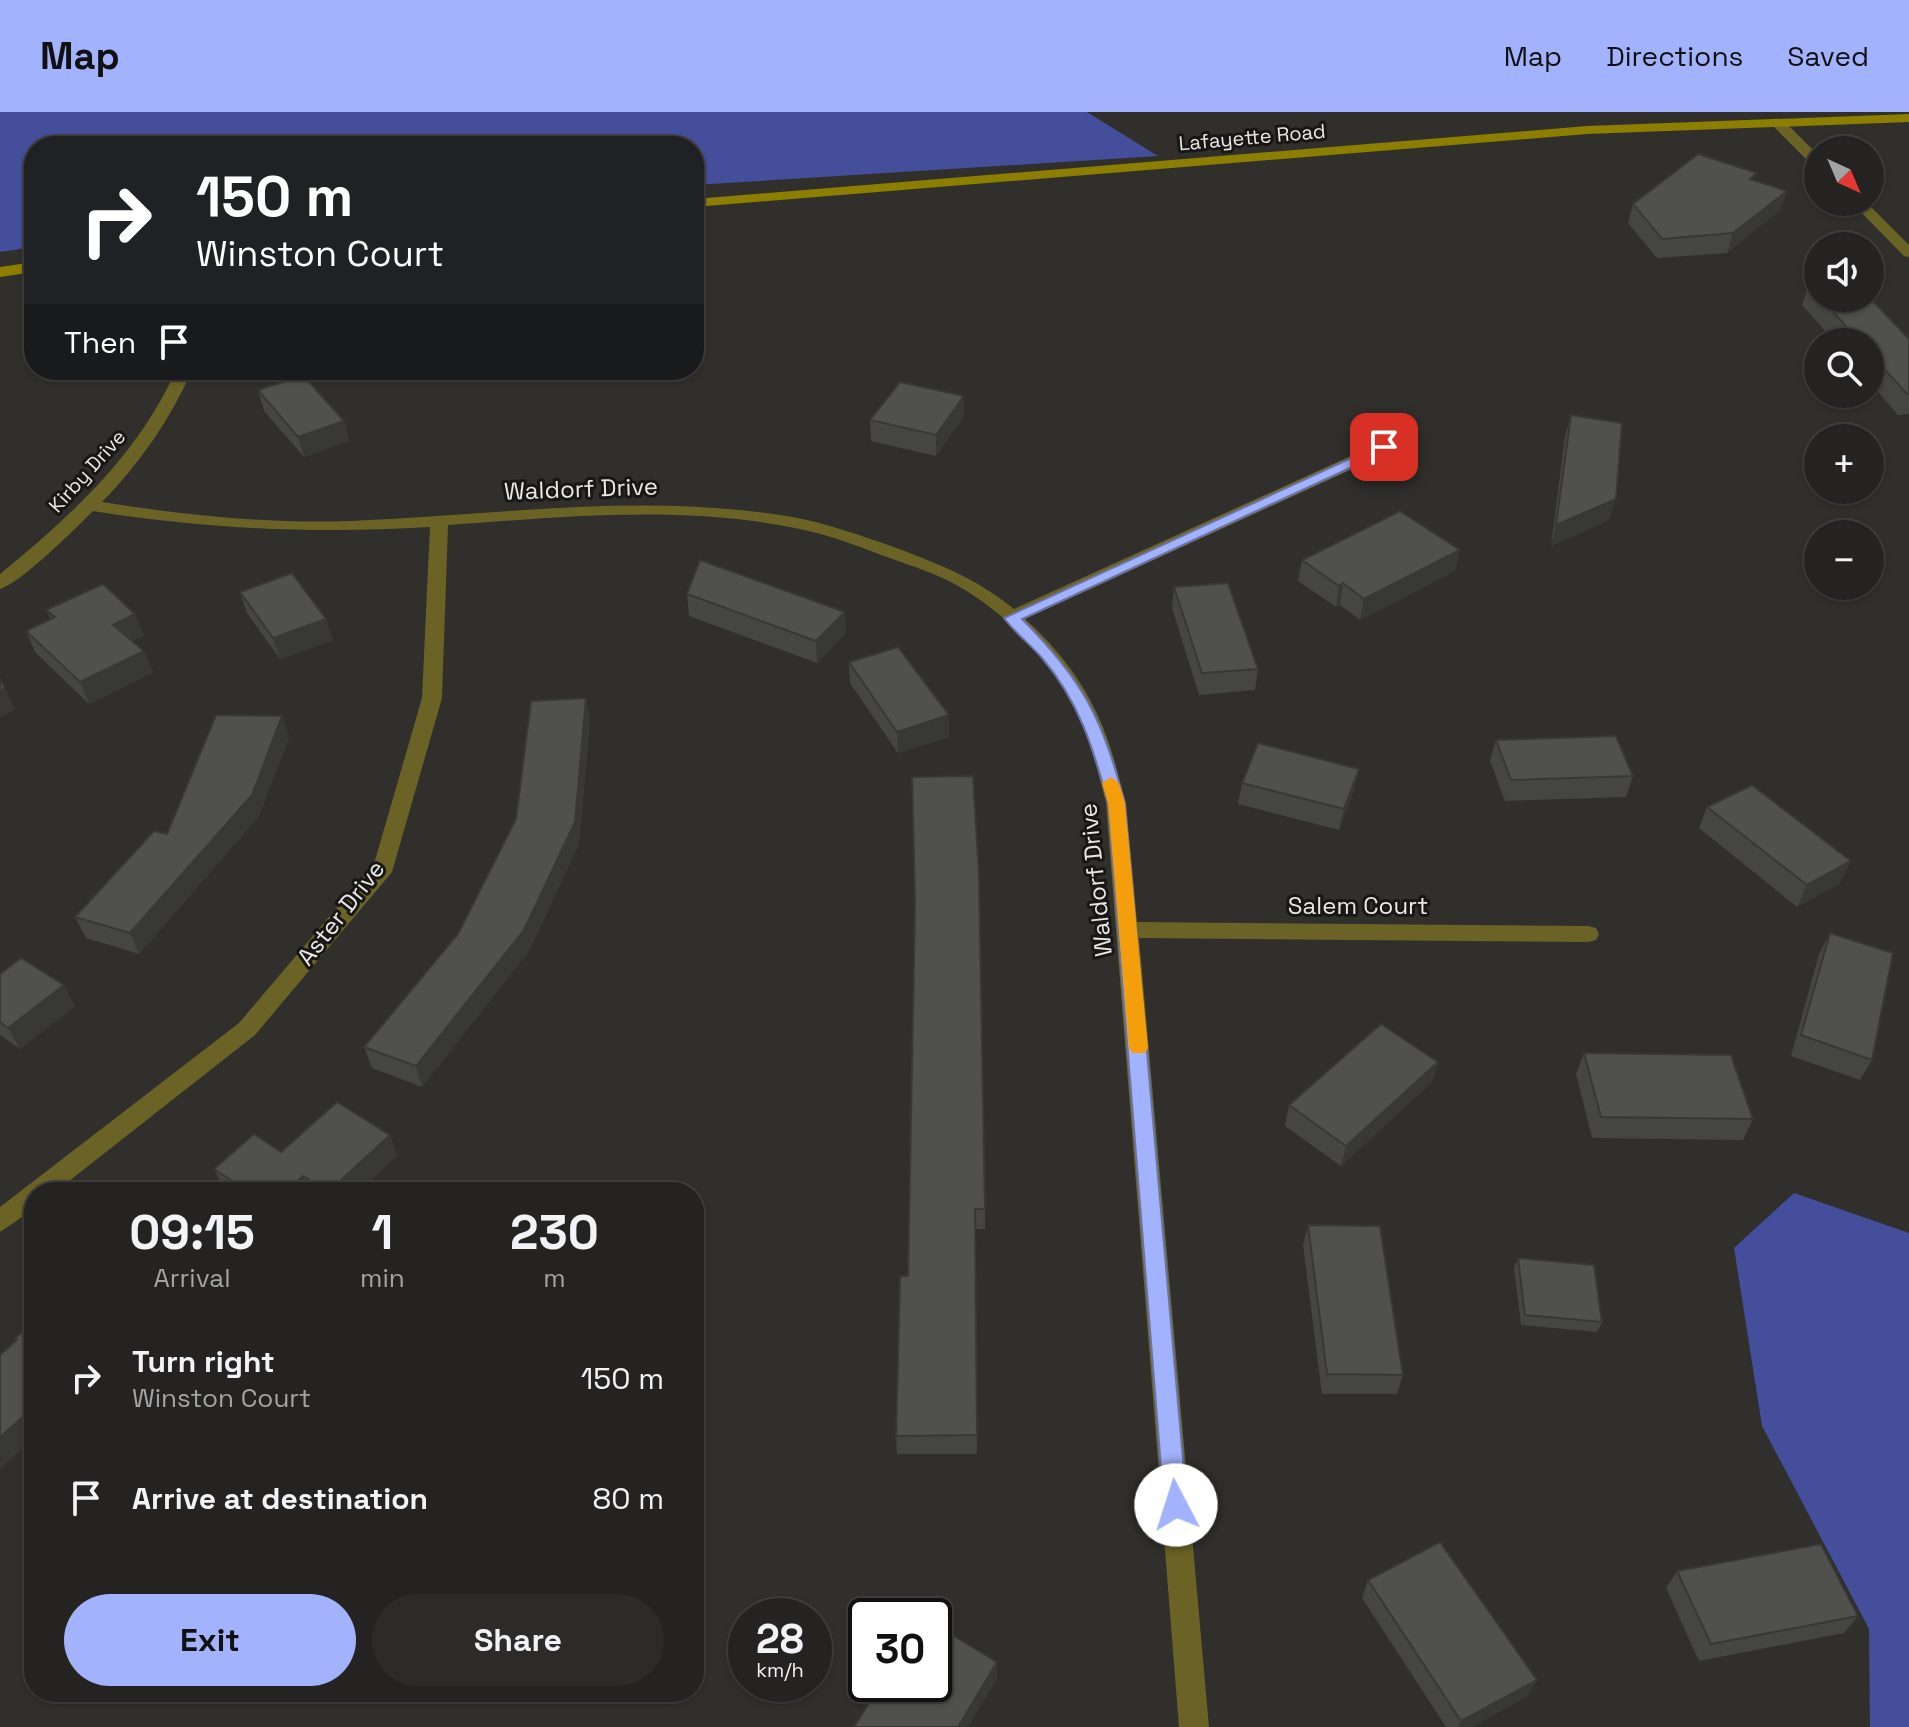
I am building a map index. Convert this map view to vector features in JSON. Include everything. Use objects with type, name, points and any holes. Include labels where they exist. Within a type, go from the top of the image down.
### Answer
[{"type":"main road","name":"Lafayette Road","points":[[704,202],[1587,130],[1909,118]]},
{"type":"main road","points":[[0,272],[24,268]]},
{"type":"street","points":[[1778,123],[1804,149]]},
{"type":"street","points":[[1872,216],[1909,253]]},
{"type":"street","name":"Kirby Drive","points":[[0,583],[91,505],[145,439],[180,380]]},
{"type":"street","points":[[1011,618],[1405,438]]},
{"type":"street","name":"Waldorf Drive","points":[[91,505],[242,526],[349,526],[652,511],[723,512],[793,522],[849,538],[961,580],[1011,618],[1047,653],[1074,689],[1099,739],[1116,803],[1194,1727]]},
{"type":"street","name":"Aster Drive","points":[[50,1182],[247,1029],[384,867],[432,698],[439,521]]},
{"type":"street","name":"Salem Court","points":[[1129,930],[1588,934]]},
{"type":"street","name":"Aster Drive","points":[[0,1221],[24,1202]]},
{"type":"shaded area","points":[[0,112],[1087,112],[1158,156],[704,184],[704,136],[24,136],[24,248],[0,252]]},
{"type":"shaded area","points":[[1794,1193],[1909,1233],[1909,1727],[1870,1727],[1869,1629],[1762,1426],[1734,1248]]},
{"type":"building","points":[[1698,154],[1757,173],[1750,179],[1787,191],[1733,233],[1662,239],[1633,204]]},
{"type":"building","points":[[1833,312],[1883,312],[1909,339],[1909,394],[1884,369],[1884,328],[1848,328]]},
{"type":"building","points":[[288,380],[307,380],[344,421],[298,437],[258,390]]},
{"type":"building","points":[[900,382],[964,396],[936,435],[870,420]]},
{"type":"building","points":[[1571,415],[1622,423],[1616,499],[1556,525]]},
{"type":"building","points":[[1400,511],[1460,550],[1364,599],[1302,560]]},
{"type":"building","points":[[700,560],[845,612],[816,641],[687,594]]},
{"type":"building","points":[[292,573],[326,619],[273,638],[240,592]]},
{"type":"building","points":[[1228,583],[1258,669],[1202,673],[1174,587]]},
{"type":"building","points":[[103,584],[135,614],[113,625],[144,651],[80,682],[26,631],[55,617],[46,610]]},
{"type":"building","points":[[898,647],[949,715],[897,732],[849,662]]},
{"type":"building","points":[[586,698],[575,822],[524,930],[416,1066],[364,1047],[458,934],[516,819],[531,701]]},
{"type":"building","points":[[216,715],[282,716],[252,795],[130,933],[75,917],[154,831],[167,834]]},
{"type":"building","points":[[1616,736],[1633,776],[1511,780],[1496,740]]},
{"type":"building","points":[[1258,743],[1359,769],[1344,809],[1242,783]]},
{"type":"building","points":[[973,776],[979,874],[985,1209],[975,1209],[977,1435],[896,1436],[900,1276],[908,1276],[915,904],[912,777]]},
{"type":"building","points":[[1752,785],[1851,861],[1807,885],[1707,807]]},
{"type":"building","points":[[1830,933],[1893,953],[1872,1060],[1801,1035]]},
{"type":"building","points":[[21,958],[64,985],[8,1028],[0,1022],[0,974]]},
{"type":"building","points":[[1381,1024],[1438,1062],[1346,1146],[1289,1105]]},
{"type":"building","points":[[1584,1053],[1731,1055],[1753,1119],[1601,1117]]},
{"type":"building","points":[[337,1102],[390,1135],[339,1182],[312,1182],[303,1176],[297,1182],[234,1182],[214,1169],[254,1134],[281,1152]]},
{"type":"building","points":[[1308,1225],[1380,1226],[1403,1375],[1327,1374]]},
{"type":"building","points":[[1518,1258],[1594,1265],[1602,1322],[1525,1315]]},
{"type":"building","points":[[24,1330],[24,1416],[0,1437],[0,1355],[17,1340],[15,1338]]},
{"type":"building","points":[[1440,1542],[1537,1680],[1461,1721],[1368,1580]]},
{"type":"building","points":[[1821,1544],[1858,1616],[1711,1644],[1677,1571]]},
{"type":"building","points":[[952,1635],[997,1662],[958,1727],[854,1727],[870,1702],[952,1702]]},
{"type":"slow traffic","points":[[1111,783],[1116,803],[1138,1048]]},
{"type":"route","points":[[1176,1505],[1116,803],[1099,739],[1074,689],[1047,653],[1011,618],[1384,447]]}]
